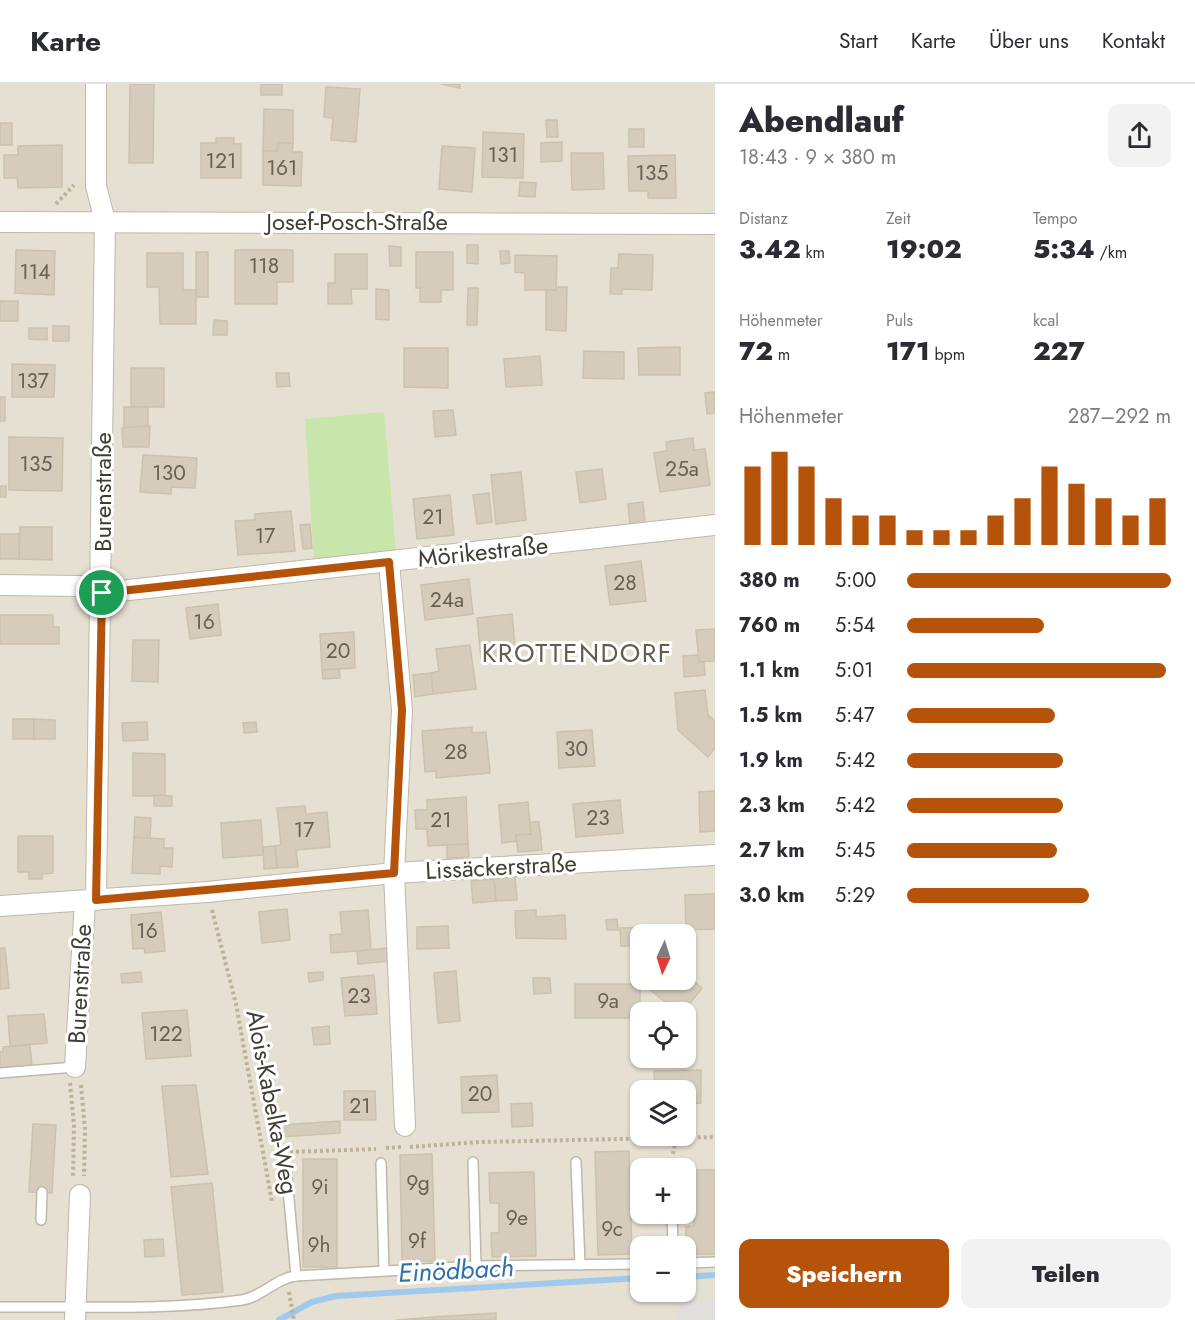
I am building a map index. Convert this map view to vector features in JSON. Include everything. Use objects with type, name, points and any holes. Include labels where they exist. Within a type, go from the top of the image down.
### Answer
[{"type":"street","name":"Burenstraße","points":[[75,1067],[91,901],[102,593],[105,221],[96,186],[96,84]]},
{"type":"street","name":"Josef-Posch-Straße","points":[[0,222],[715,224]]},
{"type":"street","name":"Mörikestraße","points":[[0,585],[80,586],[102,593],[715,525]]},
{"type":"street","points":[[389,562],[402,710],[394,873],[405,1126]]},
{"type":"street","name":"Lissäckerstraße","points":[[0,906],[207,892],[394,873],[715,855]]},
{"type":"street","points":[[75,1313],[80,1195]]},
{"type":"lane","points":[[0,1073],[75,1067]]},
{"type":"lane","points":[[473,1162],[476,1266]]},
{"type":"lane","points":[[576,1162],[580,1265]]},
{"type":"lane","points":[[381,1163],[384,1271]]},
{"type":"lane","points":[[286,1167],[291,1277]]},
{"type":"lane","points":[[41,1220],[42,1192]]},
{"type":"lane","points":[[696,1263],[715,1262]]},
{"type":"lane","points":[[0,1307],[75,1313],[134,1306],[246,1300],[291,1277],[476,1266],[630,1264]]},
{"type":"path","name":"Alois-Kabelka-Weg","points":[[207,892],[236,1004],[274,1209]]},
{"type":"path","name":"Burenstraße","points":[[75,1067],[80,1081],[85,1129],[80,1195]]},
{"type":"path","name":"Burenstraße","points":[[75,1067],[70,1083],[74,1125],[73,1180],[80,1195]]},
{"type":"path","points":[[286,1167],[285,1152],[480,1142],[715,1137]]},
{"type":"path","points":[[291,1277],[290,1299],[294,1320]]},
{"type":"shaded area","points":[[0,84],[715,84],[715,1320],[0,1320]]},
{"type":"shaded area","points":[[696,1299],[715,1299],[715,1320],[677,1320],[676,1302],[696,1302]]},
{"type":"green space","points":[[384,412],[396,552],[314,562],[305,419]]},
{"type":"building","points":[[130,84],[154,84],[153,163],[129,163]]},
{"type":"building","points":[[261,84],[282,84],[282,95],[261,95]]},
{"type":"building","points":[[441,84],[460,84],[460,88]]},
{"type":"building","points":[[326,87],[360,89],[356,142],[331,140],[333,118],[324,117]]},
{"type":"building","points":[[264,109],[293,110],[293,143],[278,143],[277,151],[263,151]]},
{"type":"building","points":[[546,120],[557,120],[558,137],[547,137]]},
{"type":"building","points":[[0,123],[12,123],[12,145],[0,145]]},
{"type":"building","points":[[629,129],[644,129],[644,147],[629,147]]},
{"type":"building","points":[[483,132],[524,134],[523,178],[482,177]]},
{"type":"building","points":[[216,138],[234,138],[234,144],[241,144],[241,178],[201,178],[201,143],[216,143]]},
{"type":"building","points":[[562,142],[562,161],[541,162],[541,143]]},
{"type":"building","points":[[278,143],[293,143],[292,152],[302,152],[301,186],[263,185],[263,151],[277,151]]},
{"type":"building","points":[[62,145],[62,187],[18,188],[17,178],[4,178],[4,155],[18,155],[18,146]]},
{"type":"building","points":[[442,146],[475,148],[472,192],[439,189]]},
{"type":"building","points":[[571,153],[603,153],[604,189],[572,190]]},
{"type":"building","points":[[675,155],[676,198],[648,198],[648,191],[629,191],[628,156]]},
{"type":"building","points":[[520,182],[536,183],[535,197],[519,196]]},
{"type":"building","points":[[467,245],[478,245],[478,264],[467,263]]},
{"type":"building","points":[[389,246],[401,247],[401,266],[390,266]]},
{"type":"building","points":[[16,250],[55,251],[54,295],[15,293]]},
{"type":"building","points":[[235,250],[293,250],[293,282],[277,282],[277,304],[235,304]]},
{"type":"building","points":[[500,251],[509,251],[510,263],[501,264]]},
{"type":"building","points":[[196,252],[208,252],[208,297],[196,297]]},
{"type":"building","points":[[416,252],[453,252],[453,290],[441,290],[441,302],[420,302],[420,288],[416,288]]},
{"type":"building","points":[[147,253],[183,253],[183,290],[196,290],[196,324],[160,324],[159,287],[147,287]]},
{"type":"building","points":[[335,254],[367,254],[367,289],[351,289],[352,304],[328,304],[328,283],[335,283]]},
{"type":"building","points":[[619,254],[653,255],[652,290],[622,289],[622,294],[610,294],[611,268],[618,268]]},
{"type":"building","points":[[515,255],[557,256],[556,290],[525,290],[525,273],[515,272]]},
{"type":"building","points":[[556,287],[567,287],[566,331],[546,330],[546,290],[556,290]]},
{"type":"building","points":[[468,288],[478,288],[477,325],[467,325]]},
{"type":"building","points":[[376,289],[389,290],[389,320],[376,319]]},
{"type":"building","points":[[0,301],[18,301],[18,321],[0,321]]},
{"type":"building","points":[[214,320],[227,321],[227,335],[213,335]]},
{"type":"building","points":[[53,326],[69,326],[69,341],[53,341]]},
{"type":"building","points":[[29,328],[47,328],[47,340],[29,339]]},
{"type":"building","points":[[680,347],[680,375],[639,375],[638,348]]},
{"type":"building","points":[[404,348],[448,348],[448,388],[404,387]]},
{"type":"building","points":[[584,351],[624,352],[624,379],[583,378]]},
{"type":"building","points":[[540,356],[542,385],[506,387],[504,359]]},
{"type":"building","points":[[12,364],[55,365],[54,397],[12,397]]},
{"type":"building","points":[[131,368],[164,368],[164,407],[131,407]]},
{"type":"building","points":[[276,373],[289,373],[290,386],[277,387]]},
{"type":"building","points":[[715,392],[715,413],[707,414],[705,393]]},
{"type":"building","points":[[0,397],[5,397],[5,421],[0,421]]},
{"type":"building","points":[[124,407],[148,407],[148,426],[124,428]]},
{"type":"building","points":[[453,410],[456,435],[435,437],[433,411]]},
{"type":"building","points":[[150,426],[149,447],[123,447],[122,428]]},
{"type":"building","points":[[9,437],[63,438],[62,491],[9,490]]},
{"type":"building","points":[[693,438],[694,450],[705,449],[710,485],[660,492],[654,453],[667,451],[666,442]]},
{"type":"building","points":[[143,455],[197,458],[195,488],[171,487],[171,494],[140,492]]},
{"type":"building","points":[[602,469],[606,499],[580,503],[576,472]]},
{"type":"building","points":[[521,472],[526,520],[496,524],[491,475]]},
{"type":"building","points":[[0,486],[6,486],[6,497],[0,497]]},
{"type":"building","points":[[489,493],[492,522],[477,524],[473,495]]},
{"type":"building","points":[[450,495],[454,535],[417,539],[413,499]]},
{"type":"building","points":[[643,502],[645,524],[630,526],[628,504]]},
{"type":"building","points":[[291,511],[295,551],[238,555],[235,521],[255,520],[255,514]]},
{"type":"building","points":[[310,524],[312,548],[303,549],[300,525]]},
{"type":"building","points":[[20,527],[52,527],[52,560],[19,559]]},
{"type":"building","points":[[0,534],[19,534],[19,559],[0,559]]},
{"type":"building","points":[[641,561],[646,601],[610,605],[605,566]]},
{"type":"building","points":[[469,579],[473,614],[425,620],[421,585]]},
{"type":"building","points":[[218,604],[221,635],[190,639],[186,608]]},
{"type":"building","points":[[512,614],[516,656],[481,659],[477,618]]},
{"type":"building","points":[[0,615],[53,615],[53,627],[59,627],[59,644],[0,644]]},
{"type":"building","points":[[715,629],[715,661],[699,662],[696,630]]},
{"type":"building","points":[[354,632],[355,668],[322,670],[320,634]]},
{"type":"building","points":[[133,640],[159,640],[158,682],[132,681]]},
{"type":"building","points":[[470,645],[476,689],[433,694],[431,673],[439,671],[436,649]]},
{"type":"building","points":[[698,655],[699,662],[704,662],[705,675],[684,677],[683,656]]},
{"type":"building","points":[[339,669],[340,678],[323,679],[322,670]]},
{"type":"building","points":[[431,673],[433,694],[415,697],[413,675]]},
{"type":"building","points":[[705,690],[708,715],[715,721],[715,748],[708,757],[678,730],[675,693]]},
{"type":"building","points":[[13,719],[34,719],[34,739],[13,739]]},
{"type":"building","points":[[34,719],[55,720],[55,739],[34,739]]},
{"type":"building","points":[[147,722],[148,740],[123,741],[122,723]]},
{"type":"building","points":[[256,722],[257,732],[244,733],[243,723]]},
{"type":"building","points":[[472,727],[472,733],[486,732],[490,773],[436,778],[436,771],[425,772],[422,731]]},
{"type":"building","points":[[592,730],[595,766],[559,768],[557,732]]},
{"type":"building","points":[[133,753],[165,754],[165,796],[133,796]]},
{"type":"building","points":[[715,791],[715,831],[700,832],[699,792]]},
{"type":"building","points":[[154,795],[172,796],[172,806],[154,806]]},
{"type":"building","points":[[466,797],[468,844],[428,846],[427,829],[416,829],[415,810],[427,810],[427,800]]},
{"type":"building","points":[[620,800],[623,833],[576,837],[573,804]]},
{"type":"building","points":[[528,802],[531,834],[516,835],[517,841],[502,843],[499,805]]},
{"type":"building","points":[[305,806],[306,814],[327,812],[330,847],[296,850],[298,867],[277,868],[275,846],[281,845],[277,808]]},
{"type":"building","points":[[135,817],[151,818],[150,839],[134,837]]},
{"type":"building","points":[[261,820],[263,855],[223,858],[221,823]]},
{"type":"building","points":[[530,822],[539,822],[542,850],[518,852],[516,835],[531,834]]},
{"type":"building","points":[[18,836],[53,836],[53,873],[42,874],[42,879],[29,879],[29,872],[18,872]]},
{"type":"building","points":[[134,837],[164,839],[164,848],[173,848],[172,867],[160,866],[160,874],[132,873]]},
{"type":"building","points":[[468,844],[469,857],[447,858],[447,845]]},
{"type":"building","points":[[275,846],[277,868],[264,869],[263,847]]},
{"type":"building","points":[[515,877],[517,900],[496,901],[494,879]]},
{"type":"building","points":[[494,879],[496,901],[473,903],[471,881]]},
{"type":"building","points":[[715,894],[715,929],[696,930],[696,924],[686,924],[685,895]]},
{"type":"building","points":[[287,909],[290,940],[262,943],[259,912]]},
{"type":"building","points":[[368,910],[371,950],[331,953],[330,935],[342,934],[340,912]]},
{"type":"building","points":[[536,910],[536,917],[565,915],[566,939],[516,938],[515,911]]},
{"type":"building","points":[[161,912],[165,951],[145,953],[144,948],[133,949],[131,915]]},
{"type":"building","points":[[617,919],[618,930],[607,930],[606,920]]},
{"type":"building","points":[[448,926],[449,948],[417,949],[417,927]]},
{"type":"building","points":[[620,928],[630,928],[630,946],[621,946]]},
{"type":"building","points":[[0,948],[5,948],[9,988],[0,989]]},
{"type":"building","points":[[388,948],[389,961],[358,964],[357,951]]},
{"type":"building","points":[[456,971],[460,1021],[438,1023],[434,973]]},
{"type":"building","points":[[141,972],[142,982],[122,983],[121,974]]},
{"type":"building","points":[[323,972],[323,980],[309,982],[308,973]]},
{"type":"building","points":[[374,975],[377,1014],[345,1016],[341,978]]},
{"type":"building","points":[[533,978],[550,978],[551,993],[534,994]]},
{"type":"building","points":[[696,983],[702,988],[691,1002],[665,1002],[650,990],[696,990]]},
{"type":"building","points":[[575,984],[630,984],[630,990],[640,990],[640,1002],[630,1002],[630,1018],[575,1018]]},
{"type":"building","points":[[187,1010],[191,1056],[146,1059],[142,1013]]},
{"type":"building","points":[[44,1014],[47,1043],[10,1046],[8,1016]]},
{"type":"building","points":[[329,1026],[330,1044],[314,1045],[312,1028]]},
{"type":"building","points":[[30,1045],[32,1066],[0,1068],[0,1052],[3,1052],[3,1047]]},
{"type":"building","points":[[701,1070],[701,1103],[696,1103],[696,1080],[654,1080],[654,1071]]},
{"type":"building","points":[[497,1075],[499,1112],[462,1113],[461,1077]]},
{"type":"building","points":[[196,1085],[208,1174],[171,1177],[162,1086]]},
{"type":"building","points":[[344,1091],[375,1091],[376,1120],[344,1120]]},
{"type":"building","points":[[532,1103],[533,1126],[512,1127],[511,1104]]},
{"type":"building","points":[[340,1121],[340,1133],[280,1137],[280,1125]]},
{"type":"building","points":[[33,1124],[56,1125],[52,1193],[29,1192]]},
{"type":"building","points":[[629,1151],[630,1254],[598,1255],[595,1152]]},
{"type":"building","points":[[432,1154],[435,1261],[402,1261],[400,1155]]},
{"type":"building","points":[[303,1159],[337,1159],[337,1267],[303,1267]]},
{"type":"building","points":[[696,1170],[715,1170],[715,1254],[696,1254],[696,1236],[686,1236],[686,1227],[696,1224]]},
{"type":"building","points":[[534,1172],[536,1256],[492,1257],[491,1233],[499,1233],[499,1203],[490,1203],[489,1173]]},
{"type":"building","points":[[212,1183],[223,1292],[182,1295],[171,1187]]},
{"type":"building","points":[[163,1239],[164,1256],[145,1257],[144,1240]]},
{"type":"building","points":[[496,1313],[496,1320],[434,1320],[434,1317]]},
{"type":"building","points":[[434,1317],[434,1320],[396,1320]]},
{"type":"waterway","name":"Einödbach","points":[[696,1276],[715,1275]]},
{"type":"waterway","name":"Einödbach","points":[[279,1320],[312,1302],[336,1296],[630,1279]]},
{"type":"district","name":"KROTTENDORF","points":[[577,653]]},
{"type":"route","points":[[389,562],[402,710],[394,873],[207,892],[96,900],[102,593],[389,562]]}]
